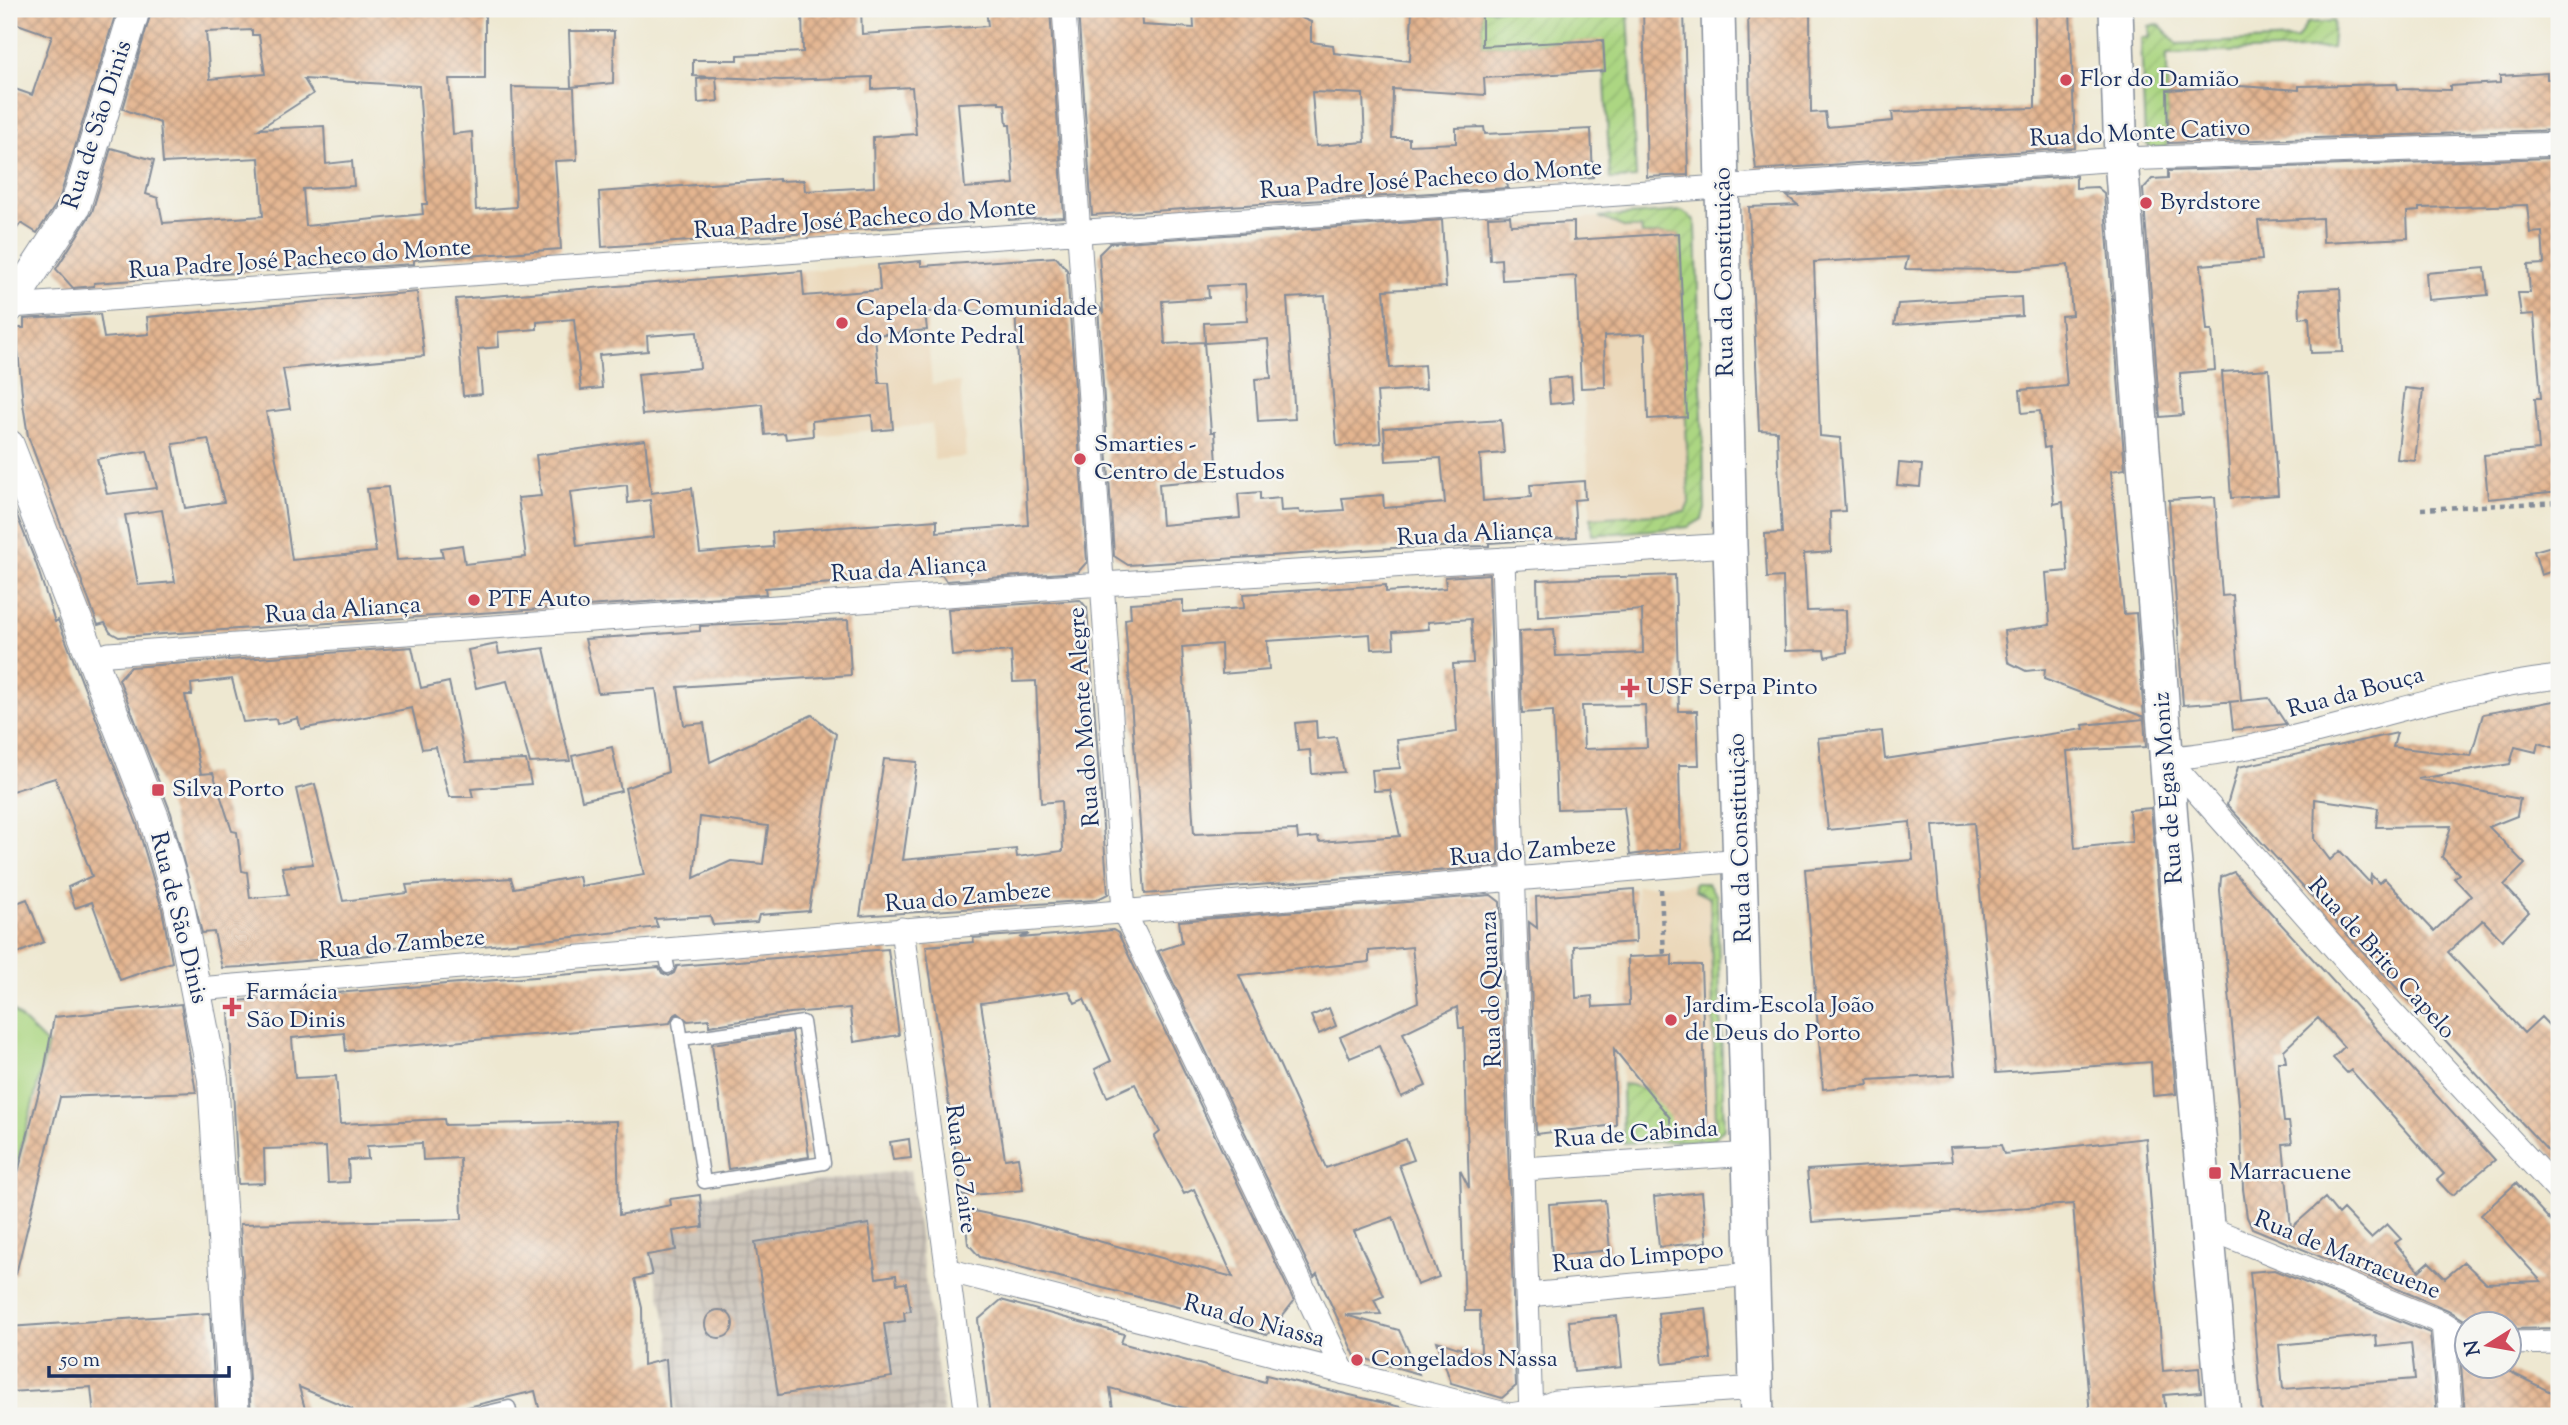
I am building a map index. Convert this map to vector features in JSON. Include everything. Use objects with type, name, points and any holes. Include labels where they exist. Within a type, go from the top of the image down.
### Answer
[{"type":"main road","name":"Rua da Constituição","points":[[1718,9],[1730,545],[1757,1402]]},
{"type":"main road","name":"Rua de Egas Moniz","points":[[2116,9],[2121,159],[2167,758],[2224,1416]]},
{"type":"street","name":"Rua de São Dinis","points":[[10,307],[75,207],[135,9]]},
{"type":"street","name":"Rua do Monte Alegre","points":[[1064,9],[1124,912],[1344,1373]]},
{"type":"street","name":"Rua do Monte Cativo","points":[[1724,186],[2121,159],[2559,144]]},
{"type":"street","name":"Rua Padre José Pacheco do Monte","points":[[10,307],[1724,186]]},
{"type":"street","name":"Rua de São Dinis","points":[[9,445],[163,844],[198,989],[213,1079],[234,1416]]},
{"type":"street","name":"Rua da Aliança","points":[[93,660],[109,654],[1102,584],[1730,545]]},
{"type":"street","name":"Rua do Quanza","points":[[1503,559],[1531,1414]]},
{"type":"street","name":"Rua da Bouça","points":[[2167,758],[2271,743],[2440,697],[2516,681],[2559,677]]},
{"type":"street","name":"Rua de Brito Capelo","points":[[2167,758],[2387,1007],[2559,1192]]},
{"type":"street","name":"Rua do Zambeze","points":[[198,989],[666,958],[902,929],[1514,881],[1742,860]]},
{"type":"street","name":"Rua do Zaire","points":[[902,929],[967,1416]]},
{"type":"street","name":"Rua de Cabinda","points":[[1524,1169],[1751,1154]]},
{"type":"street","name":"Rua de Marracuene","points":[[2206,1227],[2452,1328]]},
{"type":"street","name":"Rua do Niassa","points":[[947,1270],[1509,1415],[1531,1414],[1555,1402],[1757,1402]]},
{"type":"street","name":"Rua do Limpopo","points":[[1528,1294],[1752,1274]]},
{"type":"street","points":[[2443,1323],[2451,1416]]},
{"type":"street","points":[[2522,1343],[2559,1342]]},
{"type":"lane","points":[[679,1022],[704,1182],[824,1163],[803,1023],[682,1039]]},
{"type":"lane","points":[[470,1416],[509,1407],[511,1416]]},
{"type":"path","points":[[2421,509],[2559,502]]},
{"type":"path","points":[[1660,868],[1664,956]]},
{"type":"shaded area","points":[[1682,211],[1694,220],[1696,227],[1705,509],[1702,519],[1688,527],[1592,535],[1573,219]]},
{"type":"shaded area","points":[[921,261],[932,384],[960,382],[966,457],[934,460],[932,424],[786,439],[785,433],[765,435],[753,275]]},
{"type":"shaded area","name":"Jardim-Escola João de Deus do Porto","points":[[1707,883],[1717,896],[1724,1128],[1713,1140],[1623,1143],[1620,955],[1638,954],[1636,886]]},
{"type":"shaded area","points":[[910,1170],[944,1416],[676,1416],[669,1333],[640,1211],[670,1206],[670,1199]]},
{"type":"green space","points":[[1482,9],[1628,9],[1636,178],[1610,179],[1603,41],[1482,46]]},
{"type":"green space","points":[[2334,21],[2332,48],[2167,54],[2168,147],[2150,148],[2145,142],[2141,38],[2150,37],[2149,26],[2160,25],[2177,44],[2297,39],[2307,23]]},
{"type":"green space","points":[[1682,211],[1694,220],[1696,227],[1705,509],[1702,519],[1688,527],[1592,535],[1591,518],[1685,512],[1689,503],[1679,234],[1642,234],[1641,228],[1626,228],[1599,217]]},
{"type":"green space","points":[[1694,883],[1707,883],[1717,896],[1724,1128],[1713,1140],[1623,1143],[1622,1084],[1633,1085],[1656,1096],[1707,1135],[1716,1126],[1710,898],[1695,891]]},
{"type":"green space","points":[[9,1007],[48,1045],[9,1195]]},
{"type":"building","points":[[9,9],[117,9],[59,200],[37,233],[21,223],[9,239],[9,155],[19,128],[9,124],[9,87],[32,95],[52,36],[9,21]]},
{"type":"building","points":[[152,9],[485,9],[485,79],[449,79],[453,134],[472,132],[476,210],[516,207],[512,87],[574,88],[577,160],[555,161],[561,249],[414,260],[414,264],[335,269],[334,266],[94,283],[94,286],[73,288],[56,269],[92,212],[111,148],[154,160],[146,194],[158,198],[163,223],[263,216],[259,158],[163,163],[160,123],[123,109]],"holes":[[[252,30],[252,35],[259,35],[265,74],[210,79],[206,32]],[[304,79],[419,86],[427,204],[422,204],[423,214],[306,226],[303,189],[354,186],[352,161],[326,164],[324,126],[259,129],[313,94]]]},
{"type":"building","points":[[802,9],[861,9],[862,34],[988,26],[986,9],[1050,9],[1064,217],[1009,220],[1009,212],[972,213],[973,222],[602,247],[599,192],[779,179],[804,180],[805,191],[874,187],[873,137],[916,134],[912,87],[872,89],[872,77],[782,80],[693,76],[693,60],[738,60],[738,55],[803,52]],"holes":[[[999,101],[999,104],[1005,104],[1007,125],[1010,125],[1014,184],[965,188],[958,103]]]},
{"type":"building","points":[[1078,9],[1141,9],[1142,25],[1194,28],[1193,9],[1280,9],[1311,22],[1311,42],[1333,45],[1334,53],[1410,61],[1412,9],[1482,9],[1482,46],[1603,40],[1605,71],[1484,78],[1485,95],[1393,89],[1392,138],[1409,138],[1409,145],[1456,143],[1456,128],[1484,127],[1485,134],[1591,129],[1593,177],[1507,183],[1508,188],[1092,215]],"holes":[[[1312,92],[1363,94],[1365,142],[1316,146]]]},
{"type":"building","points":[[1643,9],[1684,9],[1688,175],[1647,177]]},
{"type":"building","points":[[1748,9],[1810,9],[1811,113],[1825,112],[1827,127],[1893,121],[1892,112],[2035,108],[2035,9],[2070,9],[2075,148],[1756,170],[1750,117]]},
{"type":"building","points":[[569,31],[614,31],[613,83],[571,87]]},
{"type":"building","points":[[2547,73],[2547,79],[2559,79],[2559,130],[2168,143],[2167,90],[2239,86],[2299,90],[2299,86],[2397,84],[2398,89],[2450,90],[2450,86],[2500,83],[2500,76]]},
{"type":"building","points":[[716,77],[718,101],[698,103],[697,79]]},
{"type":"building","points":[[2551,158],[2559,165],[2559,492],[2488,499],[2484,455],[2539,450],[2535,398],[2541,398],[2534,314],[2521,315],[2518,293],[2530,293],[2528,265],[2544,264],[2542,232],[2530,233],[2527,205],[2419,208],[2419,211],[2407,212],[2408,238],[2323,242],[2322,218],[2258,221],[2262,260],[2201,265],[2207,330],[2212,330],[2215,370],[2180,373],[2183,415],[2160,417],[2143,189],[2152,179],[2168,178],[2168,171]]},
{"type":"building","points":[[2076,176],[2076,188],[2097,187],[2104,193],[2125,469],[2111,471],[2124,614],[2136,613],[2144,717],[2044,679],[2045,669],[2026,671],[2008,662],[2004,631],[2050,625],[2046,573],[2068,571],[2063,502],[2054,504],[2049,447],[2044,448],[2040,411],[2022,413],[2020,390],[2067,386],[2061,316],[2072,315],[2068,265],[2017,270],[1905,269],[1908,257],[1814,262],[1820,436],[1840,438],[1845,511],[1830,512],[1831,552],[1804,554],[1807,611],[1846,610],[1847,652],[1825,657],[1824,650],[1785,651],[1783,577],[1767,578],[1765,534],[1782,533],[1777,431],[1759,430],[1749,207],[1798,205],[1787,196]]},
{"type":"building","points":[[1510,216],[1511,225],[1574,222],[1574,240],[1679,233],[1687,417],[1648,419],[1645,334],[1604,336],[1605,387],[1581,388],[1576,276],[1502,280],[1501,259],[1490,260],[1488,217]]},
{"type":"building","points":[[1442,220],[1446,287],[1384,290],[1390,368],[1424,365],[1426,389],[1377,392],[1381,443],[1337,446],[1325,296],[1287,298],[1295,419],[1258,421],[1255,379],[1271,378],[1268,339],[1205,343],[1204,323],[1247,321],[1245,284],[1208,286],[1209,298],[1162,301],[1165,344],[1204,342],[1211,432],[1215,432],[1218,479],[1159,484],[1162,525],[1240,518],[1238,494],[1260,492],[1260,500],[1280,498],[1281,511],[1299,510],[1300,513],[1344,510],[1342,498],[1383,495],[1384,508],[1445,503],[1441,458],[1386,461],[1384,428],[1501,420],[1504,453],[1480,455],[1483,501],[1531,497],[1530,485],[1584,481],[1585,499],[1574,500],[1576,537],[1489,543],[1489,546],[1393,548],[1128,565],[1114,556],[1098,306],[1103,312],[1099,254],[1110,243]]},
{"type":"building","points":[[1056,257],[1067,270],[1087,562],[1078,572],[946,581],[942,575],[765,588],[766,594],[119,637],[110,632],[105,623],[98,625],[28,436],[16,328],[24,328],[24,319],[100,314],[104,338],[149,334],[147,317],[417,292],[424,356],[283,369],[290,409],[266,412],[280,478],[292,560],[376,552],[367,489],[388,487],[397,560],[443,557],[441,548],[462,545],[465,564],[526,557],[518,498],[541,496],[536,455],[645,440],[651,493],[692,488],[700,553],[773,547],[772,532],[937,520],[937,532],[1028,525],[1015,310],[925,312],[927,330],[875,335],[879,383],[889,383],[893,429],[873,431],[872,415],[812,421],[813,436],[786,439],[785,433],[765,435],[762,404],[642,415],[638,374],[700,368],[697,332],[647,336],[648,351],[599,355],[602,388],[581,390],[574,319],[537,322],[537,329],[498,332],[499,347],[478,349],[482,394],[463,396],[456,299],[802,271],[804,296],[880,290],[878,265],[921,261],[921,266]],"holes":[[[208,439],[224,502],[185,508],[173,444]],[[147,451],[157,488],[107,494],[97,459]],[[627,485],[628,503],[650,500],[654,537],[577,546],[570,492]],[[162,510],[175,582],[138,585],[125,515]]]},
{"type":"building","points":[[2485,268],[2488,295],[2428,300],[2426,273]]},
{"type":"building","points":[[2340,288],[2343,352],[2311,353],[2309,317],[2300,318],[2299,290]]},
{"type":"building","points":[[2021,297],[2022,316],[1894,325],[1898,304]]},
{"type":"building","points":[[2269,369],[2278,495],[2231,498],[2222,372]]},
{"type":"building","points":[[1571,377],[1573,402],[1550,404],[1548,379]]},
{"type":"building","points":[[2405,388],[2423,390],[2415,461],[2397,459]]},
{"type":"building","points":[[1899,463],[1922,465],[1920,487],[1897,485]]},
{"type":"building","points":[[9,496],[36,563],[55,622],[58,620],[137,824],[162,909],[172,962],[120,980],[92,902],[75,908],[68,887],[92,876],[55,778],[9,792]]},
{"type":"building","points":[[2215,497],[2222,596],[2233,595],[2241,701],[2269,698],[2286,724],[2233,730],[2230,702],[2239,701],[2183,705],[2169,500]]},
{"type":"building","points":[[2559,544],[2559,569],[2541,575],[2534,551]]},
{"type":"building","points":[[1489,574],[1499,866],[1145,894],[1125,619],[1131,618],[1130,603],[1183,600],[1183,612],[1244,608],[1243,594],[1386,585],[1386,592],[1446,588],[1445,577]],"holes":[[[1471,619],[1473,663],[1453,664],[1457,732],[1397,740],[1400,768],[1372,770],[1374,791],[1390,790],[1400,836],[1319,842],[1318,837],[1298,839],[1297,830],[1194,834],[1182,647],[1221,644],[1222,674],[1269,670],[1267,641],[1370,634],[1371,649],[1394,648],[1393,632],[1429,629],[1428,622]]]},
{"type":"building","name":"USF Serpa Pinto","points":[[1675,575],[1679,711],[1697,711],[1699,765],[1679,765],[1681,848],[1630,855],[1624,807],[1557,809],[1553,711],[1522,713],[1519,631],[1554,629],[1556,656],[1643,653],[1642,610],[1538,617],[1537,580]],"holes":[[[1645,705],[1647,747],[1584,749],[1582,706]]]},
{"type":"building","points":[[1080,600],[1087,608],[1108,894],[1096,900],[860,916],[884,759],[917,762],[903,860],[1016,849],[1017,857],[1063,851],[1061,801],[1041,803],[1036,681],[1013,682],[1011,651],[952,656],[948,609]]},
{"type":"building","points":[[848,620],[851,675],[678,687],[684,725],[704,723],[710,762],[812,715],[836,734],[809,911],[759,915],[757,922],[713,925],[710,916],[655,919],[658,927],[593,935],[422,952],[421,944],[377,949],[378,954],[222,968],[214,932],[202,933],[171,813],[119,679],[130,667],[412,647],[421,688],[449,682],[466,762],[526,760],[531,784],[471,789],[473,797],[449,797],[436,747],[422,749],[412,708],[301,729],[298,718],[277,724],[276,719],[243,722],[232,679],[191,684],[192,695],[185,695],[201,774],[213,773],[232,831],[237,832],[242,871],[247,872],[250,898],[288,895],[282,867],[313,864],[296,789],[315,784],[343,901],[408,893],[406,885],[511,878],[514,888],[579,876],[581,886],[644,875],[625,788],[668,772],[656,689],[598,693],[585,639],[700,631],[700,626]],"holes":[[[700,817],[768,826],[763,864],[731,861],[694,878]]]},
{"type":"building","points":[[497,644],[499,654],[544,648],[570,761],[530,763],[507,681],[476,688],[468,650]]},
{"type":"building","points":[[2559,700],[2559,749],[2538,743],[2536,752],[2515,747],[2510,764],[2418,779],[2520,799],[2517,816],[2489,827],[2525,864],[2504,885],[2529,912],[2502,940],[2483,920],[2448,952],[2524,1033],[2541,1017],[2559,1036],[2559,1163],[2227,805],[2238,767],[2397,733],[2393,747],[2471,756],[2483,714]],"holes":[[[2315,799],[2378,808],[2376,827],[2451,826],[2442,857],[2459,874],[2454,878],[2471,896],[2434,931],[2384,878],[2379,883],[2371,875],[2370,883],[2340,851],[2330,860],[2314,839]]]},
{"type":"building","points":[[2144,719],[2146,747],[2067,751],[2075,848],[2132,842],[2129,810],[2151,808],[2176,1094],[2153,1096],[2151,1062],[1996,1073],[1974,823],[1933,826],[1955,1075],[1868,1080],[1869,1085],[1823,1089],[1805,869],[1913,860],[1910,822],[1828,830],[1818,738],[1882,731],[1885,759],[2084,729],[2083,725]]},
{"type":"building","points":[[1316,721],[1317,739],[1336,737],[1344,772],[1312,774],[1310,750],[1298,751],[1295,723]]},
{"type":"building","points":[[612,747],[621,791],[582,800],[572,756]]},
{"type":"building","points":[[2234,872],[2495,1160],[2453,1195],[2450,1194],[2437,1180],[2444,1174],[2351,1070],[2347,1073],[2333,1058],[2344,1047],[2318,1018],[2284,1050],[2286,1062],[2278,1062],[2284,1122],[2289,1122],[2292,1143],[2283,1144],[2291,1228],[2325,1198],[2338,1214],[2343,1209],[2371,1238],[2387,1224],[2401,1239],[2395,1243],[2419,1271],[2429,1262],[2445,1278],[2464,1262],[2486,1283],[2541,1281],[2481,1215],[2516,1183],[2559,1230],[2559,1328],[2522,1329],[2522,1310],[2452,1310],[2452,1312],[2252,1228],[2247,1217],[2243,1189],[2241,1127],[2221,877]]},
{"type":"building","points":[[1634,889],[1636,942],[1574,946],[1576,998],[1592,996],[1593,1007],[1629,1005],[1628,957],[1672,955],[1672,965],[1701,965],[1707,1135],[1671,1137],[1670,1118],[1614,1049],[1616,1125],[1536,1134],[1529,922],[1537,928],[1536,897]]},
{"type":"building","points":[[1491,895],[1500,902],[1516,1386],[1502,1398],[1451,1383],[1437,1341],[1465,1350],[1467,1354],[1467,1350],[1481,1354],[1480,1311],[1465,1311],[1460,1170],[1469,1188],[1464,1028],[1459,1028],[1457,1007],[1403,1033],[1426,1086],[1401,1097],[1379,1046],[1350,1058],[1340,1037],[1418,1002],[1412,947],[1369,951],[1369,962],[1239,975],[1326,1168],[1406,1139],[1414,1160],[1399,1165],[1439,1277],[1417,1285],[1393,1217],[1354,1231],[1384,1296],[1374,1300],[1381,1314],[1345,1315],[1399,1330],[1419,1374],[1355,1356],[1317,1274],[1314,1277],[1158,951],[1182,943],[1179,921]]},
{"type":"building","points":[[27,899],[44,942],[16,954],[9,935],[9,906]]},
{"type":"building","points":[[1113,930],[1118,933],[1294,1301],[1267,1335],[1220,1321],[1221,1318],[980,1257],[968,1244],[964,1209],[1027,1222],[1233,1277],[1194,1189],[1184,1194],[1164,1157],[1154,1137],[1160,1132],[1135,1084],[1107,1097],[1095,1069],[1111,1061],[1084,999],[1075,1003],[1069,991],[981,1003],[1005,1159],[1018,1157],[1023,1190],[962,1196],[926,946],[974,942],[973,938],[1029,934],[1020,938]]},
{"type":"building","points":[[888,949],[899,1035],[854,1042],[850,1008],[790,1013],[709,1026],[709,1019],[688,1021],[678,1013],[670,1023],[346,1051],[344,1033],[292,1038],[295,1078],[336,1076],[340,1124],[444,1119],[445,1125],[617,1121],[619,1215],[671,1205],[670,1199],[700,1195],[703,1227],[673,1231],[676,1250],[647,1255],[652,1275],[635,1279],[642,1308],[643,1365],[666,1359],[670,1416],[541,1416],[535,1391],[430,1416],[355,1416],[352,1409],[299,1387],[307,1416],[251,1416],[240,1224],[462,1219],[460,1158],[423,1160],[422,1143],[367,1146],[368,1159],[348,1160],[349,1182],[328,1183],[326,1147],[264,1149],[265,1183],[238,1184],[229,1012],[237,1001],[659,967],[662,973],[669,976],[677,966]]},
{"type":"building","points":[[181,1004],[196,1092],[60,1097],[16,1274],[9,1273],[9,1207],[44,1072],[54,1017]]},
{"type":"building","points":[[1329,1008],[1336,1026],[1319,1034],[1311,1016]]},
{"type":"building","points":[[792,1032],[809,1157],[728,1169],[712,1044]]},
{"type":"building","points":[[2146,1138],[2163,1371],[2199,1368],[2201,1392],[2164,1395],[2166,1416],[2090,1416],[2073,1204],[1812,1222],[1807,1170],[1952,1161],[1950,1147],[2001,1145],[2004,1154]]},
{"type":"building","points":[[909,1139],[911,1158],[893,1160],[890,1142]]},
{"type":"building","points":[[1702,1192],[1707,1242],[1659,1247],[1654,1197]]},
{"type":"building","points":[[1605,1200],[1610,1250],[1552,1256],[1549,1204]]},
{"type":"building","points":[[869,1224],[876,1278],[896,1275],[897,1284],[906,1283],[911,1311],[904,1312],[905,1321],[884,1324],[892,1377],[778,1395],[755,1242]]},
{"type":"building","points":[[2274,1270],[2430,1333],[2437,1416],[2262,1416],[2250,1272]],"holes":[[[2376,1335],[2377,1347],[2411,1343],[2415,1379],[2283,1389],[2279,1345]]]},
{"type":"building","points":[[1001,1300],[1124,1334],[1121,1343],[1265,1382],[1266,1375],[1409,1409],[1408,1416],[1214,1416],[1110,1388],[1114,1416],[990,1416],[978,1320]]},
{"type":"building","points":[[1706,1308],[1711,1359],[1663,1364],[1658,1313]]},
{"type":"building","points":[[719,1310],[729,1314],[733,1324],[729,1334],[719,1338],[709,1334],[705,1324],[709,1314]]},
{"type":"building","points":[[210,1313],[216,1412],[206,1413],[206,1416],[94,1416],[91,1387],[9,1392],[9,1327]]},
{"type":"building","points":[[1617,1316],[1622,1367],[1574,1372],[1569,1321]]},
{"type":"building","points":[[2522,1378],[2559,1396],[2559,1416],[2465,1416],[2462,1380],[2522,1380]]},
{"type":"place","name":"Flor do Damião","points":[[2066,80]]},
{"type":"place","name":"Byrdstore","points":[[2146,203]]},
{"type":"place","name":"Capela da Comunidade do Monte Pedral","points":[[842,323]]},
{"type":"place","name":"Smarties - Centro de Estudos","points":[[1080,459]]},
{"type":"place","name":"PTF Auto","points":[[474,600]]},
{"type":"place","name":"USF Serpa Pinto","points":[[1630,688]]},
{"type":"place","name":"Silva Porto","points":[[158,790]]},
{"type":"place","name":"Farmácia São Dinis","points":[[232,1007]]},
{"type":"place","name":"Jardim-Escola João de Deus do Porto","points":[[1671,1020]]},
{"type":"place","name":"Marracuene","points":[[2215,1173]]},
{"type":"place","name":"Congelados Nassa","points":[[1357,1360]]}]
